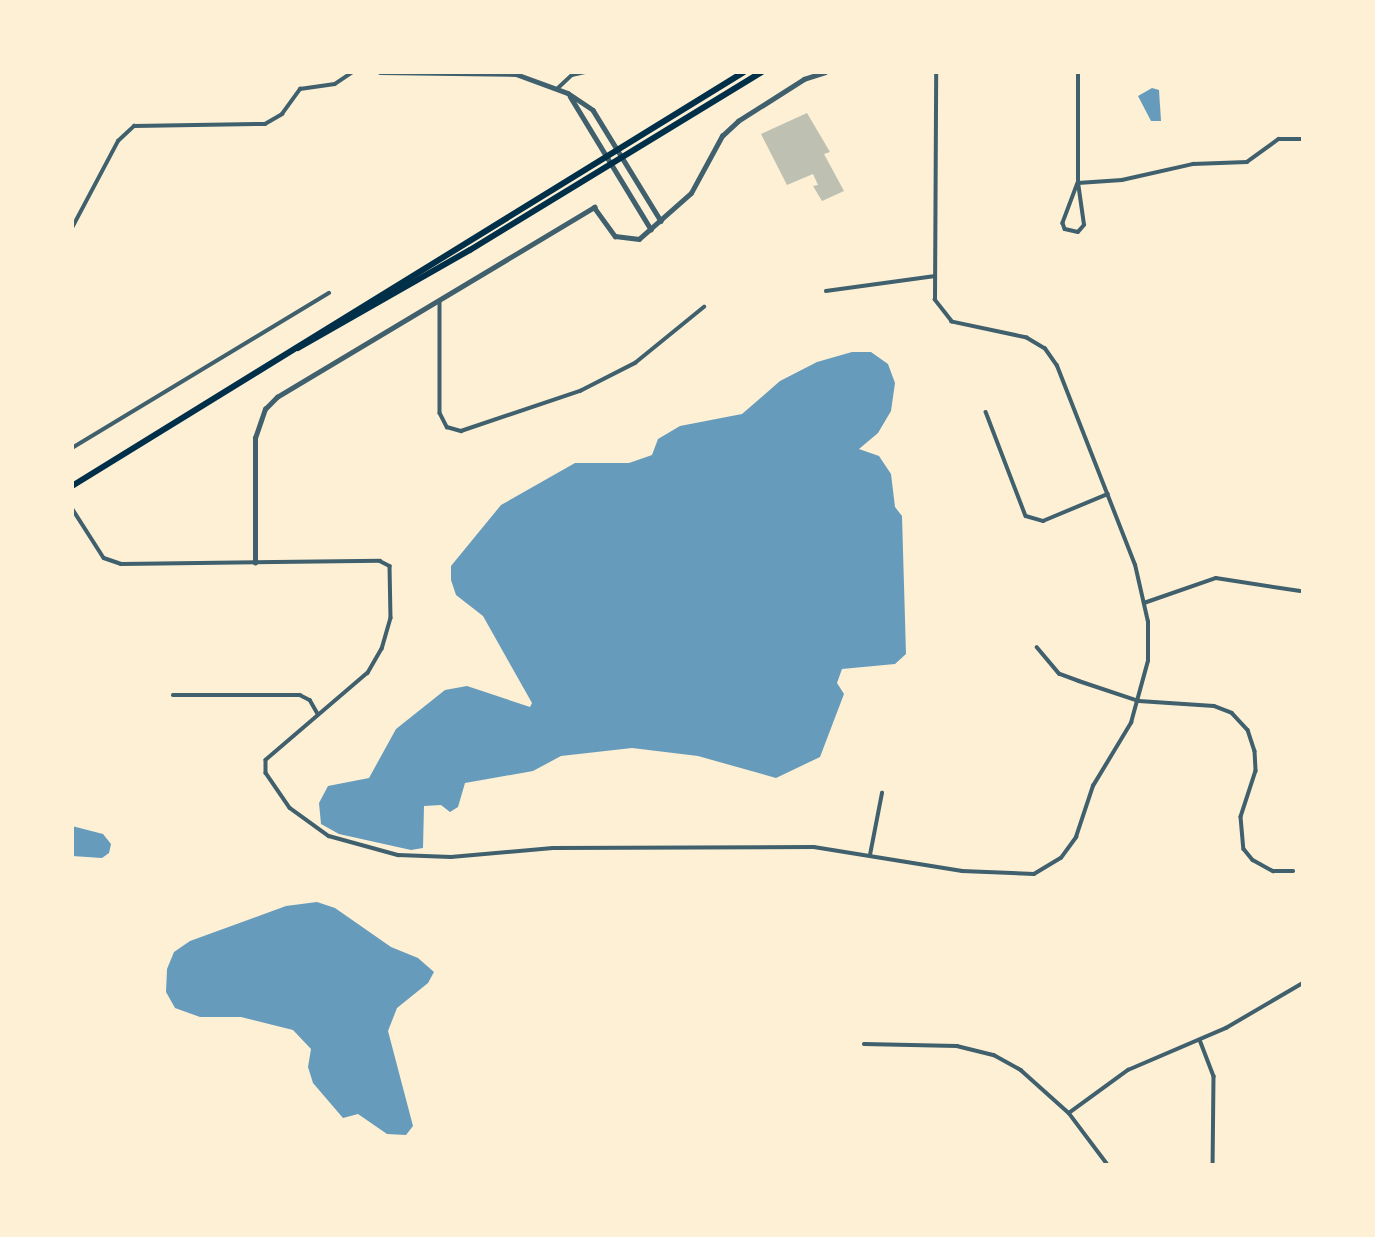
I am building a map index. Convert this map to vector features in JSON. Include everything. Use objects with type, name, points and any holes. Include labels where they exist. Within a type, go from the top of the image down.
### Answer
[{"type":"main road","points":[[72,486],[744,72]]},
{"type":"main road","points":[[276,359],[401,291],[762,72]]},
{"type":"street","points":[[72,228],[118,141],[134,126],[265,124],[282,114],[300,89],[335,84],[353,72]]},
{"type":"street","points":[[380,72],[504,73],[542,80],[568,93],[593,110],[661,221]]},
{"type":"street","points":[[558,88],[572,75],[585,72]]},
{"type":"street","points":[[255,563],[255,438],[265,409],[594,207],[615,236],[639,239],[691,193],[722,136],[738,121],[804,79],[825,72]]},
{"type":"street","points":[[72,508],[104,558],[121,564],[380,561],[390,566],[393,581],[391,618],[382,649],[368,673],[274,750],[266,760],[266,773],[290,808],[328,836],[398,855],[451,857],[553,848],[787,847],[870,855],[962,871],[1034,874],[1061,858],[1076,837],[1084,803],[1119,748],[1139,701],[1148,661],[1144,603],[1108,494],[1057,366],[1045,349],[1013,333],[965,328],[952,322],[935,300],[936,72]]},
{"type":"street","points":[[1078,72],[1078,183],[1084,225],[1078,232],[1065,229],[1063,223],[1078,183]]},
{"type":"street","points":[[568,93],[652,230]]},
{"type":"street","points":[[1078,183],[1122,180],[1193,164],[1247,162],[1279,139],[1303,139]]},
{"type":"street","points":[[826,291],[934,276]]},
{"type":"street","points":[[72,448],[329,293]]},
{"type":"street","points":[[440,301],[440,413],[447,427],[461,431],[580,391],[635,363],[704,307]]},
{"type":"street","points":[[986,412],[1026,516],[1043,521],[1108,494]]},
{"type":"street","points":[[1144,603],[1216,578],[1300,592]]},
{"type":"street","points":[[1037,646],[1060,674],[1139,701],[1214,706],[1232,713],[1248,730],[1256,771],[1241,817],[1244,849],[1253,860],[1273,871],[1293,871]]},
{"type":"street","points":[[173,695],[300,695],[310,700],[318,714]]},
{"type":"street","points":[[870,855],[882,793]]},
{"type":"street","points":[[1069,1113],[1128,1070],[1200,1040],[1303,983]]},
{"type":"street","points":[[1200,1040],[1214,1076],[1213,1165]]},
{"type":"street","points":[[864,1044],[957,1046],[994,1055],[1021,1070],[1069,1113],[1108,1165]]},
{"type":"water","points":[[1152,88],[1159,90],[1161,121],[1151,121],[1138,96]]},
{"type":"water","points":[[852,352],[871,352],[888,364],[895,383],[891,411],[878,433],[859,449],[879,456],[891,474],[895,507],[902,516],[906,654],[895,664],[842,669],[837,683],[844,694],[820,757],[776,778],[698,756],[632,748],[561,756],[533,771],[465,783],[458,807],[450,812],[441,805],[424,806],[423,848],[411,850],[339,834],[321,824],[319,803],[328,786],[369,778],[396,729],[445,690],[467,686],[530,707],[532,703],[483,616],[456,595],[451,580],[451,566],[501,505],[575,463],[629,463],[652,455],[658,439],[680,426],[742,414],[780,381],[817,362]]},
{"type":"water","points":[[72,826],[103,834],[111,844],[109,853],[102,858],[72,856]]},
{"type":"water","points":[[317,902],[335,908],[391,947],[418,958],[434,972],[428,983],[397,1008],[388,1031],[413,1126],[406,1135],[387,1134],[358,1114],[343,1118],[313,1083],[308,1067],[311,1049],[293,1030],[241,1017],[200,1017],[175,1008],[166,992],[167,969],[174,952],[190,941],[286,906]]},
{"type":"building","points":[[807,113],[830,152],[824,154],[844,191],[822,201],[813,186],[818,185],[813,174],[787,185],[761,134]]}]
